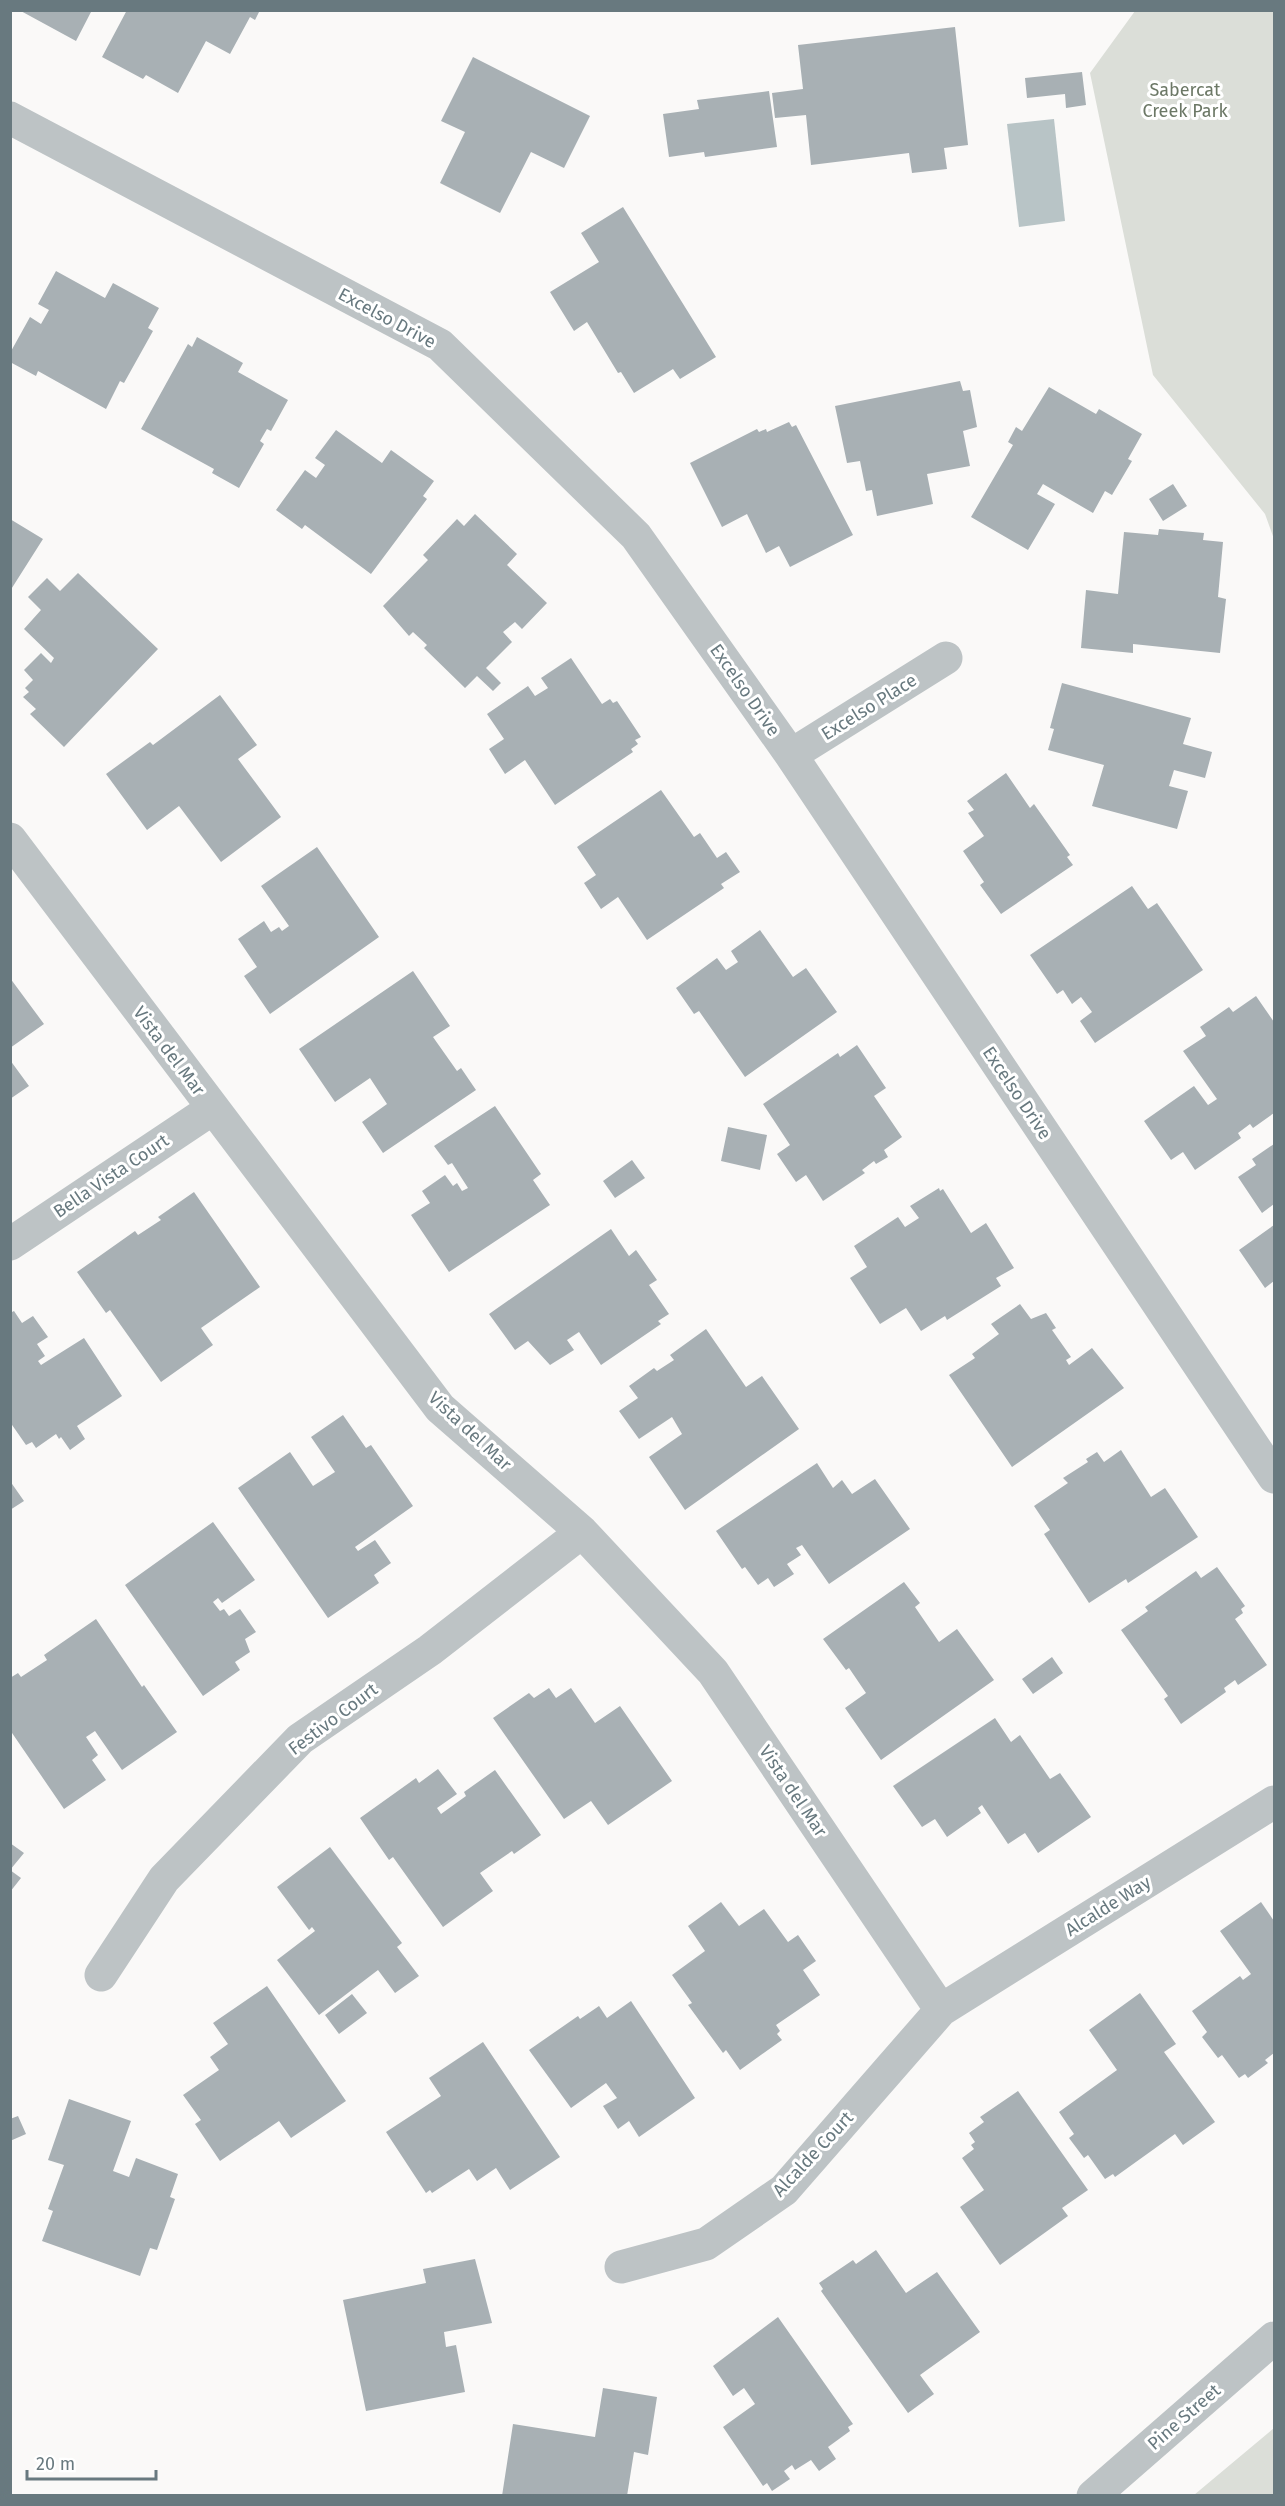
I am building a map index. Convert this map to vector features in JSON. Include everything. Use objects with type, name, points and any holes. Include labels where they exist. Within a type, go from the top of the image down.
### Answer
[{"type":"street","name":"Excelso Drive","points":[[10,118],[440,345],[636,536],[791,755],[1275,1477]]},
{"type":"street","name":"Excelso Place","points":[[791,755],[946,658]]},
{"type":"street","name":"Vista del Mar","points":[[10,839],[440,1408],[582,1532],[713,1672],[941,2010]]},
{"type":"street","name":"Bella Vista Court","points":[[10,1244],[212,1109]]},
{"type":"street","name":"Festivo Court","points":[[101,1975],[164,1879],[300,1739],[430,1650],[582,1532]]},
{"type":"street","name":"Alcalde Way","points":[[941,2010],[1275,1802]]},
{"type":"street","name":"Alcalde Court","points":[[621,2267],[706,2244],[784,2190],[941,2010]]},
{"type":"street","name":"Pine Street","points":[[1093,2496],[1275,2338]]},
{"type":"green space","name":"Sabercat Creek Park","points":[[1135,11],[1274,11],[1274,539],[1265,514],[1153,375],[1090,73]]},
{"type":"green space","points":[[1274,2428],[1274,2495],[1194,2495]]},
{"type":"shaded area","points":[[1054,119],[1065,221],[1019,227],[1007,124]]},
{"type":"building","points":[[19,10],[92,10],[76,41]]},
{"type":"building","points":[[127,10],[260,10],[255,20],[250,17],[230,54],[206,41],[178,93],[146,75],[143,79],[102,57]]},
{"type":"building","points":[[955,27],[968,145],[944,148],[947,169],[912,173],[909,153],[811,165],[806,115],[775,118],[772,93],[803,89],[798,45]]},
{"type":"building","points":[[473,57],[590,116],[564,168],[531,152],[500,213],[440,183],[465,132],[441,121]]},
{"type":"building","points":[[1082,72],[1086,105],[1066,108],[1065,94],[1027,98],[1025,78]]},
{"type":"building","points":[[769,91],[777,147],[705,157],[704,152],[669,157],[663,114],[699,109],[697,100]]},
{"type":"building","points":[[623,207],[716,357],[680,379],[673,369],[634,393],[621,372],[618,373],[587,322],[574,331],[550,292],[599,262],[581,233]]},
{"type":"building","points":[[56,271],[105,298],[113,283],[159,308],[148,328],[153,331],[124,383],[120,381],[106,409],[38,371],[36,376],[10,362],[10,353],[30,317],[41,324],[49,310],[38,304]]},
{"type":"building","points":[[197,337],[243,363],[238,372],[288,400],[271,431],[267,429],[260,441],[264,444],[239,488],[212,473],[214,469],[141,429],[188,344],[192,347]]},
{"type":"building","points":[[960,381],[963,391],[970,390],[977,427],[963,431],[970,466],[927,474],[933,504],[877,516],[872,490],[866,491],[860,461],[847,463],[835,406]]},
{"type":"building","points":[[1049,387],[1096,414],[1099,409],[1142,434],[1128,459],[1132,461],[1112,495],[1105,491],[1093,513],[1043,484],[1037,494],[1055,504],[1028,550],[971,517],[1013,445],[1008,442],[1016,427],[1022,431]]},
{"type":"building","points":[[789,422],[792,427],[796,425],[853,535],[790,567],[779,546],[766,553],[747,514],[722,527],[690,463],[757,429],[759,432],[766,429],[767,432]]},
{"type":"building","points":[[336,430],[382,463],[391,450],[434,481],[423,496],[427,499],[371,574],[305,525],[302,529],[276,510],[305,470],[316,478],[325,465],[315,458]]},
{"type":"building","points":[[1173,484],[1187,506],[1163,521],[1149,499]]},
{"type":"building","points":[[475,514],[517,554],[507,565],[547,603],[522,629],[515,622],[503,632],[512,642],[486,668],[501,683],[493,691],[477,676],[465,688],[424,648],[427,645],[413,632],[409,636],[383,606],[428,560],[423,555],[457,519],[464,526]]},
{"type":"building","points":[[10,519],[43,539],[10,591]]},
{"type":"building","points":[[1159,529],[1204,533],[1203,540],[1223,542],[1218,597],[1226,599],[1220,653],[1133,644],[1133,653],[1081,648],[1086,590],[1118,594],[1124,532],[1158,535]]},
{"type":"building","points":[[78,573],[158,649],[64,747],[30,714],[36,709],[23,697],[29,692],[25,688],[33,680],[24,670],[41,653],[51,663],[54,658],[24,629],[41,610],[28,597],[47,578],[60,591]]},
{"type":"building","points":[[571,658],[602,704],[610,699],[613,703],[617,701],[641,737],[635,740],[638,744],[631,749],[633,752],[555,805],[525,760],[505,774],[489,749],[504,739],[487,714],[528,686],[535,696],[548,688],[541,678]]},
{"type":"building","points":[[1062,683],[1191,718],[1183,744],[1212,752],[1205,778],[1174,770],[1169,786],[1188,791],[1177,829],[1092,806],[1104,765],[1048,750],[1054,729],[1050,728]]},
{"type":"building","points":[[220,695],[257,745],[238,759],[281,817],[221,862],[179,806],[147,830],[106,774],[150,742],[153,745]]},
{"type":"building","points":[[1006,773],[1030,808],[1034,804],[1070,855],[1067,857],[1073,865],[1001,914],[980,885],[984,882],[963,851],[984,836],[968,813],[974,810],[967,801]]},
{"type":"building","points":[[661,790],[694,837],[700,833],[717,858],[726,852],[740,872],[721,884],[724,888],[647,940],[618,897],[601,909],[584,883],[596,875],[577,847]]},
{"type":"building","points":[[317,847],[379,937],[270,1014],[244,976],[257,967],[238,939],[264,921],[271,932],[279,927],[282,931],[289,926],[261,886]]},
{"type":"building","points":[[1132,886],[1148,909],[1157,903],[1203,970],[1095,1043],[1080,1021],[1092,1012],[1081,997],[1072,1004],[1063,990],[1057,994],[1030,955]]},
{"type":"building","points":[[760,930],[793,977],[806,968],[837,1012],[745,1077],[699,1011],[694,1014],[676,988],[717,958],[726,970],[738,962],[731,951]]},
{"type":"building","points":[[413,971],[450,1026],[433,1037],[457,1071],[461,1068],[476,1090],[383,1153],[362,1122],[387,1104],[370,1078],[335,1102],[299,1049]]},
{"type":"building","points":[[10,978],[44,1024],[10,1048]]},
{"type":"building","points":[[1256,996],[1274,1022],[1274,1113],[1253,1128],[1250,1124],[1238,1133],[1241,1138],[1195,1170],[1183,1152],[1171,1160],[1144,1121],[1194,1086],[1208,1105],[1217,1099],[1183,1051],[1206,1036],[1200,1027],[1229,1007],[1233,1012]]},
{"type":"building","points":[[857,1045],[886,1088],[874,1096],[902,1137],[884,1150],[888,1157],[876,1164],[874,1161],[862,1170],[865,1173],[823,1201],[806,1175],[796,1182],[777,1154],[790,1145],[763,1104],[838,1053],[840,1057]]},
{"type":"building","points":[[10,1060],[29,1086],[10,1099]]},
{"type":"building","points":[[495,1106],[541,1174],[533,1180],[550,1205],[449,1272],[411,1215],[430,1203],[422,1191],[445,1175],[453,1186],[457,1183],[462,1191],[468,1188],[452,1163],[448,1165],[434,1146]]},
{"type":"building","points":[[728,1127],[767,1135],[760,1170],[721,1161]]},
{"type":"building","points":[[1274,1144],[1274,1204],[1262,1213],[1238,1177],[1256,1165],[1252,1159]]},
{"type":"building","points":[[632,1160],[645,1178],[615,1198],[603,1181]]},
{"type":"building","points":[[939,1188],[940,1191],[943,1189],[971,1233],[986,1223],[1014,1268],[996,1278],[1001,1286],[947,1320],[945,1316],[921,1331],[906,1308],[880,1324],[850,1278],[867,1267],[854,1246],[898,1217],[905,1227],[919,1218],[910,1206]]},
{"type":"building","points":[[194,1192],[260,1287],[201,1328],[213,1345],[161,1382],[110,1310],[106,1313],[77,1272],[135,1231],[138,1235],[161,1220],[158,1217]]},
{"type":"building","points":[[1274,1225],[1274,1281],[1265,1288],[1239,1250]]},
{"type":"building","points":[[611,1229],[629,1256],[636,1250],[657,1280],[649,1285],[669,1314],[658,1321],[661,1324],[601,1365],[579,1332],[567,1340],[574,1350],[550,1365],[528,1341],[515,1350],[489,1314]]},
{"type":"building","points":[[1020,1304],[1031,1319],[1046,1313],[1056,1328],[1052,1330],[1071,1357],[1066,1360],[1069,1365],[1092,1348],[1124,1388],[1012,1467],[949,1375],[975,1358],[972,1354],[999,1334],[991,1324]]},
{"type":"building","points":[[14,1311],[22,1323],[33,1316],[48,1337],[37,1344],[45,1356],[38,1361],[41,1365],[84,1338],[122,1396],[77,1426],[85,1439],[70,1450],[56,1434],[36,1448],[32,1442],[26,1445],[10,1422],[10,1313]]},
{"type":"building","points":[[706,1329],[746,1387],[762,1376],[799,1429],[685,1510],[649,1457],[682,1434],[672,1417],[639,1439],[619,1411],[638,1398],[629,1386],[654,1368],[657,1371],[674,1360],[670,1355]]},
{"type":"building","points":[[343,1415],[366,1448],[371,1445],[413,1506],[355,1547],[358,1551],[375,1540],[391,1563],[374,1575],[379,1583],[328,1618],[238,1488],[290,1452],[313,1486],[335,1472],[311,1437]]},
{"type":"building","points":[[1121,1450],[1151,1497],[1165,1488],[1198,1537],[1128,1583],[1126,1579],[1089,1603],[1044,1534],[1050,1530],[1034,1506],[1068,1483],[1063,1478],[1088,1462],[1086,1459],[1097,1452],[1104,1462]]},
{"type":"building","points":[[817,1463],[833,1488],[842,1480],[852,1494],[875,1479],[910,1529],[829,1584],[802,1545],[796,1548],[801,1555],[787,1564],[794,1574],[774,1587],[768,1578],[758,1585],[745,1567],[742,1569],[716,1531]]},
{"type":"building","points":[[10,1481],[24,1501],[10,1510]]},
{"type":"building","points":[[213,1522],[255,1580],[222,1603],[218,1598],[213,1602],[220,1611],[224,1609],[229,1616],[240,1609],[256,1632],[245,1639],[250,1652],[235,1662],[240,1670],[203,1696],[125,1585]]},
{"type":"building","points":[[1217,1567],[1245,1606],[1241,1609],[1243,1613],[1235,1619],[1267,1665],[1238,1685],[1235,1680],[1224,1688],[1226,1692],[1181,1724],[1164,1699],[1168,1696],[1121,1630],[1148,1611],[1145,1607],[1196,1571],[1201,1578]]},
{"type":"building","points":[[904,1582],[920,1603],[915,1607],[939,1642],[957,1629],[994,1680],[881,1760],[845,1708],[866,1693],[849,1668],[846,1670],[823,1639]]},
{"type":"building","points":[[96,1619],[142,1687],[144,1685],[177,1732],[122,1770],[95,1731],[86,1737],[98,1755],[92,1760],[106,1780],[64,1809],[10,1730],[10,1678],[18,1673],[21,1677],[47,1660],[44,1655]]},
{"type":"building","points":[[1052,1657],[1063,1673],[1033,1694],[1022,1679]]},
{"type":"building","points":[[549,1688],[556,1698],[571,1688],[595,1723],[620,1706],[672,1781],[608,1825],[591,1801],[564,1819],[493,1718],[529,1693],[534,1698]]},
{"type":"building","points":[[995,1718],[1011,1742],[1020,1735],[1050,1779],[1060,1773],[1091,1817],[1038,1853],[1025,1833],[1008,1844],[982,1805],[978,1808],[981,1813],[947,1837],[935,1819],[922,1827],[893,1786]]},
{"type":"building","points":[[438,1769],[457,1794],[437,1808],[441,1814],[466,1796],[464,1792],[495,1770],[541,1835],[514,1854],[512,1851],[480,1873],[493,1891],[443,1927],[393,1857],[389,1860],[360,1818],[416,1778],[419,1783]]},
{"type":"building","points":[[10,1843],[24,1853],[10,1870]]},
{"type":"building","points":[[330,1847],[402,1943],[397,1947],[419,1976],[395,1993],[378,1970],[319,2015],[277,1960],[315,1931],[312,1927],[309,1930],[277,1887]]},
{"type":"building","points":[[10,1870],[21,1878],[10,1892]]},
{"type":"building","points":[[721,1902],[739,1926],[764,1909],[788,1942],[798,1935],[816,1961],[803,1970],[820,1995],[776,2025],[780,2031],[777,2034],[782,2040],[740,2070],[726,2050],[723,2053],[688,2005],[692,2003],[672,1975],[705,1951],[688,1926]]},
{"type":"building","points":[[1261,1902],[1274,1921],[1274,2053],[1265,2060],[1268,2063],[1248,2078],[1245,2074],[1239,2078],[1222,2055],[1218,2058],[1202,2037],[1207,2032],[1192,2011],[1240,1976],[1243,1980],[1251,1974],[1220,1931]]},
{"type":"building","points":[[267,1986],[346,2101],[291,2138],[279,2121],[220,2161],[195,2124],[201,2120],[183,2095],[219,2070],[210,2057],[228,2044],[213,2023]]},
{"type":"building","points":[[1140,1993],[1176,2044],[1164,2052],[1215,2122],[1183,2145],[1175,2134],[1115,2177],[1113,2174],[1105,2179],[1088,2155],[1084,2158],[1069,2138],[1074,2134],[1059,2112],[1117,2070],[1089,2030]]},
{"type":"building","points":[[352,1994],[367,2013],[339,2034],[325,2015]]},
{"type":"building","points":[[631,2001],[695,2098],[639,2137],[629,2121],[618,2129],[603,2106],[617,2098],[606,2083],[571,2108],[529,2050],[578,2016],[580,2019],[599,2006],[607,2018]]},
{"type":"building","points":[[483,2042],[560,2157],[510,2190],[496,2168],[477,2181],[469,2169],[432,2193],[430,2190],[426,2193],[386,2132],[441,2096],[429,2078]]},
{"type":"building","points":[[1018,2091],[1088,2190],[1062,2208],[1068,2216],[1000,2265],[960,2207],[984,2190],[962,2158],[974,2149],[971,2145],[975,2142],[969,2133],[984,2122],[980,2117]]},
{"type":"building","points":[[69,2099],[131,2121],[113,2171],[129,2177],[136,2158],[178,2174],[170,2197],[175,2199],[157,2250],[150,2248],[140,2276],[42,2241],[53,2211],[48,2209],[64,2165],[48,2160]]},
{"type":"building","points":[[18,2116],[26,2134],[10,2141],[10,2119]]},
{"type":"building","points":[[876,2250],[906,2293],[937,2272],[980,2332],[920,2375],[934,2394],[908,2413],[821,2291],[823,2289],[819,2283],[853,2260],[856,2264]]},
{"type":"building","points":[[475,2259],[492,2323],[444,2332],[446,2347],[456,2345],[465,2392],[366,2411],[343,2300],[426,2283],[423,2269]]},
{"type":"building","points":[[778,2317],[853,2424],[848,2427],[850,2431],[828,2447],[836,2459],[819,2471],[811,2460],[795,2470],[792,2465],[784,2471],[790,2479],[772,2491],[767,2483],[763,2486],[723,2427],[755,2404],[744,2388],[733,2396],[713,2366]]},
{"type":"building","points":[[603,2388],[657,2397],[648,2455],[634,2452],[627,2496],[502,2496],[513,2424],[595,2437]]}]
